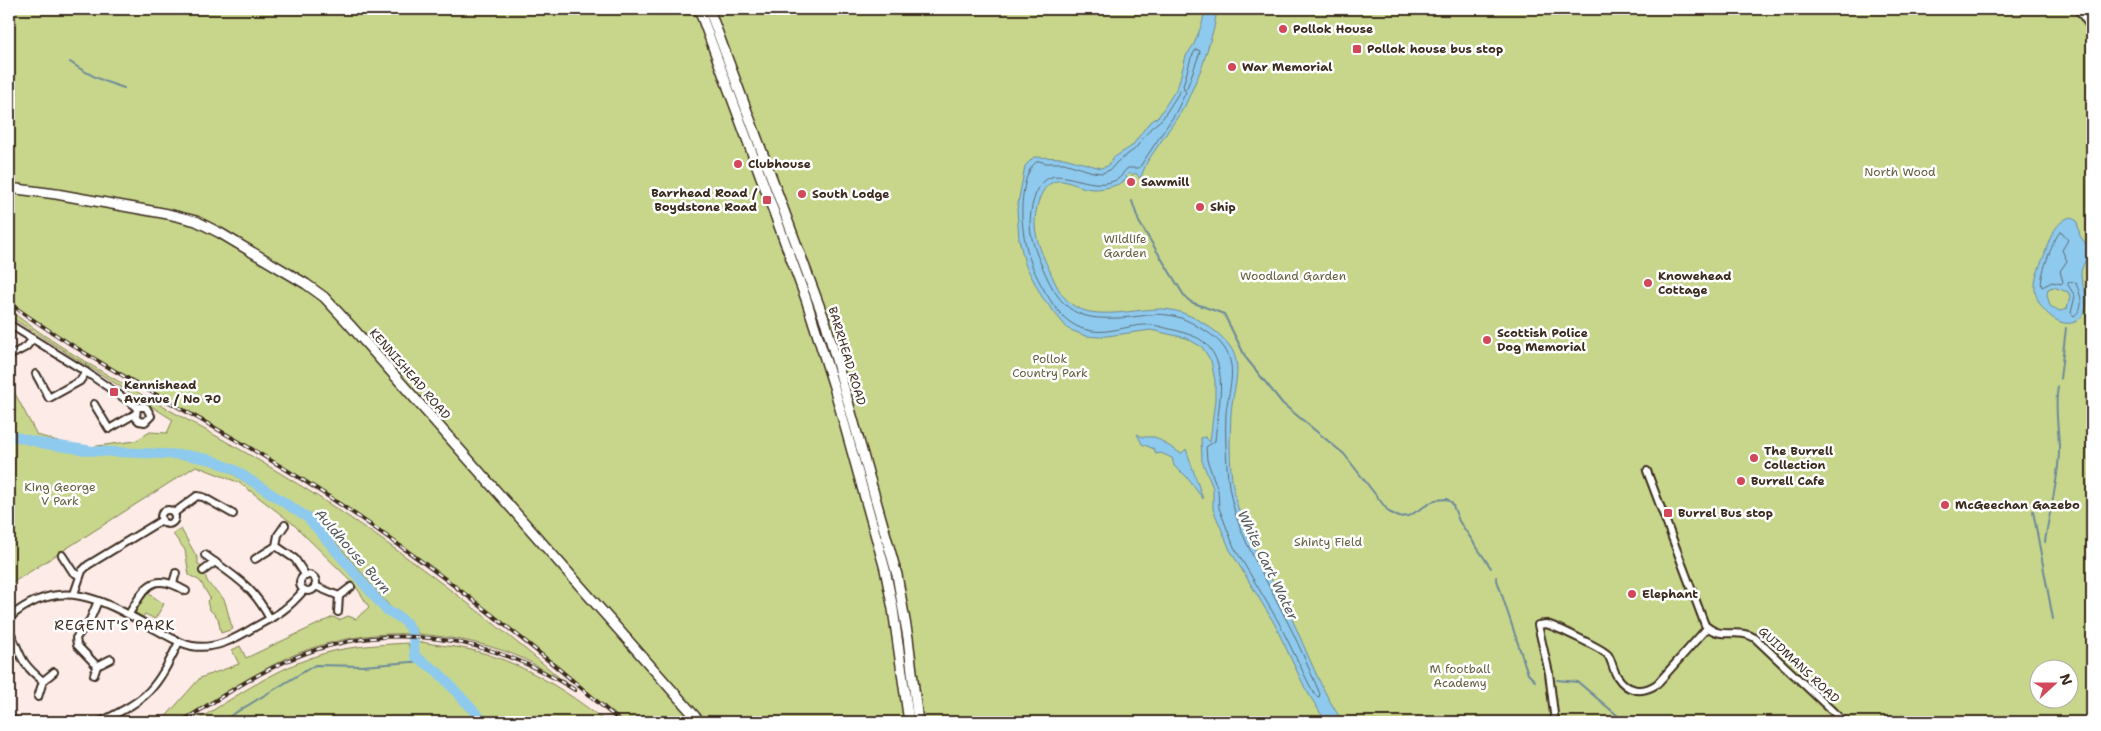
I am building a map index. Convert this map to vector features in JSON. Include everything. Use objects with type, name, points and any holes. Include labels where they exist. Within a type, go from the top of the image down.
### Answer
[{"type":"main road","name":"BARRHEAD ROAD","points":[[699,9],[815,326],[870,514],[889,587],[909,722]]},
{"type":"main road","name":"BARRHEAD ROAD","points":[[709,9],[826,324],[880,511],[901,593],[918,722]]},
{"type":"main road","name":"KENNISHEAD ROAD","points":[[9,188],[168,214],[196,221],[220,233],[324,297],[700,722]]},
{"type":"main road","points":[[870,514],[880,511]]},
{"type":"street","points":[[1726,9],[1756,9]]},
{"type":"street","points":[[2078,9],[2092,29]]},
{"type":"street","points":[[9,324],[86,372],[137,407],[146,407],[150,411],[151,416],[145,422],[139,421],[136,414],[137,407]]},
{"type":"street","points":[[9,356],[26,347],[33,339]]},
{"type":"street","points":[[36,374],[49,398],[80,381],[86,372]]},
{"type":"street","points":[[94,404],[109,429],[136,414]]},
{"type":"street","points":[[1555,722],[1549,674],[1538,625],[1546,624],[1590,644],[1607,655],[1617,676],[1623,683],[1628,688],[1638,691],[1646,690],[1657,684],[1707,628],[1647,470]]},
{"type":"street","points":[[74,594],[80,576],[88,565],[162,520],[167,524],[171,523],[175,519],[174,513],[197,496],[203,497],[233,514]]},
{"type":"street","points":[[255,559],[276,546],[278,535],[285,526]]},
{"type":"street","points":[[276,546],[295,560],[306,576],[313,578],[315,586]]},
{"type":"street","points":[[62,555],[73,572],[80,576]]},
{"type":"street","points":[[205,555],[246,585],[260,600],[270,620]]},
{"type":"street","points":[[203,571],[215,562]]},
{"type":"street","points":[[173,583],[176,574]]},
{"type":"street","points":[[304,590],[300,581],[306,576]]},
{"type":"street","points":[[129,614],[147,588],[156,582],[164,580],[186,591]]},
{"type":"street","points":[[304,590],[309,591],[315,586]]},
{"type":"street","points":[[315,586],[339,596]]},
{"type":"street","points":[[339,596],[351,588]]},
{"type":"street","points":[[9,618],[28,604],[49,596],[74,594],[98,601],[129,614],[179,642],[194,646],[218,645],[270,620],[290,606],[304,590]]},
{"type":"street","points":[[338,612],[339,596]]},
{"type":"street","points":[[97,666],[78,645],[76,638],[90,620],[98,601]]},
{"type":"street","name":"GUIDMANS ROAD","points":[[1707,628],[1719,634],[1744,633],[1755,638],[1844,722]]},
{"type":"street","points":[[9,630],[21,658],[28,668],[43,681]]},
{"type":"street","points":[[100,722],[131,706],[152,690],[161,678],[179,642]]},
{"type":"street","points":[[94,675],[97,666],[111,659]]},
{"type":"street","points":[[38,696],[43,681],[54,672]]},
{"type":"street","points":[[9,718],[16,722]]},
{"type":"green space","name":"Pollok Country Park","points":[[9,9],[2092,9],[2092,722],[621,722],[506,626],[386,536],[303,480],[117,372],[9,303]]},
{"type":"green space","name":"King George V Park","points":[[9,310],[74,355],[318,496],[391,546],[463,599],[566,683],[510,653],[458,639],[418,634],[407,618],[391,608],[319,522],[218,458],[150,450],[91,449],[130,455],[198,460],[223,468],[306,520],[384,611],[397,617],[411,634],[360,637],[309,649],[264,670],[177,722],[161,722],[200,678],[239,664],[232,650],[240,646],[246,658],[333,617],[339,620],[348,616],[356,619],[369,607],[355,585],[292,523],[240,483],[196,466],[9,585],[9,387],[11,386],[37,435],[82,448],[135,441],[150,432],[167,433],[173,420],[9,316]]},
{"type":"green space","points":[[181,529],[198,559],[198,564],[202,568],[207,581],[224,599],[233,629],[221,633],[218,618],[209,609],[207,601],[210,598],[200,581],[189,575],[185,550],[173,534]]},
{"type":"green space","points":[[148,593],[164,604],[155,619],[145,614],[142,618],[135,610]]},
{"type":"green space","points":[[421,642],[467,649],[523,668],[575,699],[606,722],[487,722],[440,670],[417,655],[415,643]]},
{"type":"green space","points":[[408,643],[415,658],[438,673],[482,722],[194,722],[266,678],[313,657],[348,648]]},
{"type":"water","points":[[1205,9],[1217,9],[1214,28],[1202,67],[1185,106],[1147,162],[1140,179],[1136,173],[1132,175],[1130,173],[1126,176],[1127,179],[1120,184],[1098,189],[1090,189],[1063,181],[1055,181],[1049,184],[1044,189],[1036,211],[1035,225],[1037,237],[1042,255],[1056,284],[1071,304],[1092,312],[1104,313],[1153,309],[1175,311],[1205,324],[1218,333],[1229,345],[1234,353],[1237,370],[1231,414],[1230,450],[1233,486],[1237,504],[1250,538],[1284,602],[1321,685],[1343,722],[1326,722],[1305,688],[1274,623],[1230,550],[1213,509],[1213,488],[1202,461],[1201,438],[1205,437],[1210,442],[1215,381],[1211,361],[1202,347],[1186,338],[1151,330],[1099,337],[1086,336],[1068,329],[1042,297],[1025,264],[1019,239],[1017,209],[1025,166],[1034,157],[1064,158],[1101,168],[1108,166],[1113,158],[1132,146],[1148,124],[1159,116],[1178,86],[1186,56],[1194,44],[1202,24]]},
{"type":"water","points":[[2070,217],[2077,221],[2080,236],[2088,247],[2089,253],[2081,274],[2087,306],[2079,319],[2072,323],[2064,323],[2049,315],[2037,299],[2035,290],[2037,274],[2049,240],[2057,226]],"holes":[[[2053,287],[2068,292],[2070,297],[2067,309],[2060,311],[2050,306],[2047,295],[2048,289]]]},
{"type":"water","points":[[1137,434],[1143,437],[1155,437],[1180,453],[1186,449],[1203,499],[1186,476],[1174,466],[1172,458],[1161,453],[1156,454],[1154,449],[1142,444]]},
{"type":"waterway","points":[[70,62],[96,78],[124,88]]},
{"type":"waterway","points":[[1132,201],[1139,222],[1185,297],[1191,302],[1224,314],[1246,358],[1283,404],[1344,454],[1389,512],[1399,517],[1409,516],[1435,500],[1447,499],[1452,503],[1459,521],[1491,568]]},
{"type":"waterway","points":[[2060,379],[2066,328]]},
{"type":"waterway","points":[[2045,542],[2059,462],[2056,402],[2058,387]]},
{"type":"waterway","name":"Auldhouse Burn","points":[[9,435],[45,444],[93,451],[186,455],[212,460],[235,470],[308,518],[386,610],[410,627],[415,656],[438,672],[484,722]]},
{"type":"waterway","points":[[2033,511],[2053,619]]},
{"type":"waterway","points":[[1496,577],[1528,674],[1535,681]]},
{"type":"waterway","points":[[220,722],[315,665],[363,666],[423,661]]},
{"type":"waterway","points":[[1557,680],[1578,682],[1625,722]]},
{"type":"railway","points":[[9,303],[117,372],[266,458],[345,507],[467,595],[545,657],[621,722]]},
{"type":"railway","points":[[181,722],[275,666],[325,647],[362,639],[399,637],[435,639],[472,645],[507,656],[542,671],[575,690]]},
{"type":"place","name":"Pollok House","points":[[1283,29]]},
{"type":"place","name":"Pollok house bus stop","points":[[1357,49]]},
{"type":"place","name":"War Memorial","points":[[1232,67]]},
{"type":"place","name":"Clubhouse","points":[[738,164]]},
{"type":"place","name":"Sawmill","points":[[1131,182]]},
{"type":"place","name":"South Lodge","points":[[802,194]]},
{"type":"place","name":"Barrhead Road / Boydstone Road","points":[[767,200]]},
{"type":"place","name":"Ship","points":[[1200,207]]},
{"type":"place","name":"Knowehead Cottage","points":[[1648,283]]},
{"type":"place","name":"Scottish Police Dog Memorial","points":[[1487,340]]},
{"type":"place","name":"Kennishead Avenue / No 70","points":[[114,392]]},
{"type":"place","name":"The Burrell Collection","points":[[1754,458]]},
{"type":"place","name":"Burrell Cafe","points":[[1741,481]]},
{"type":"place","name":"McGeechan Gazebo","points":[[1945,505]]},
{"type":"place","name":"Burrel Bus stop","points":[[1668,513]]},
{"type":"place","name":"Elephant","points":[[1632,594]]},
{"type":"district","name":"REGENT'S PARK","points":[[115,625]]},
{"type":"park label","name":"North Wood","points":[[1900,172]]},
{"type":"park label","name":"Wildlife Garden","points":[[1125,246]]},
{"type":"park label","name":"Woodland Garden","points":[[1293,276]]},
{"type":"park label","name":"Shinty Field","points":[[1328,542]]},
{"type":"park label","name":"M football Academy","points":[[1460,676]]},
{"type":"water label","name":"White Cart Water","points":[[1268,565]]}]
